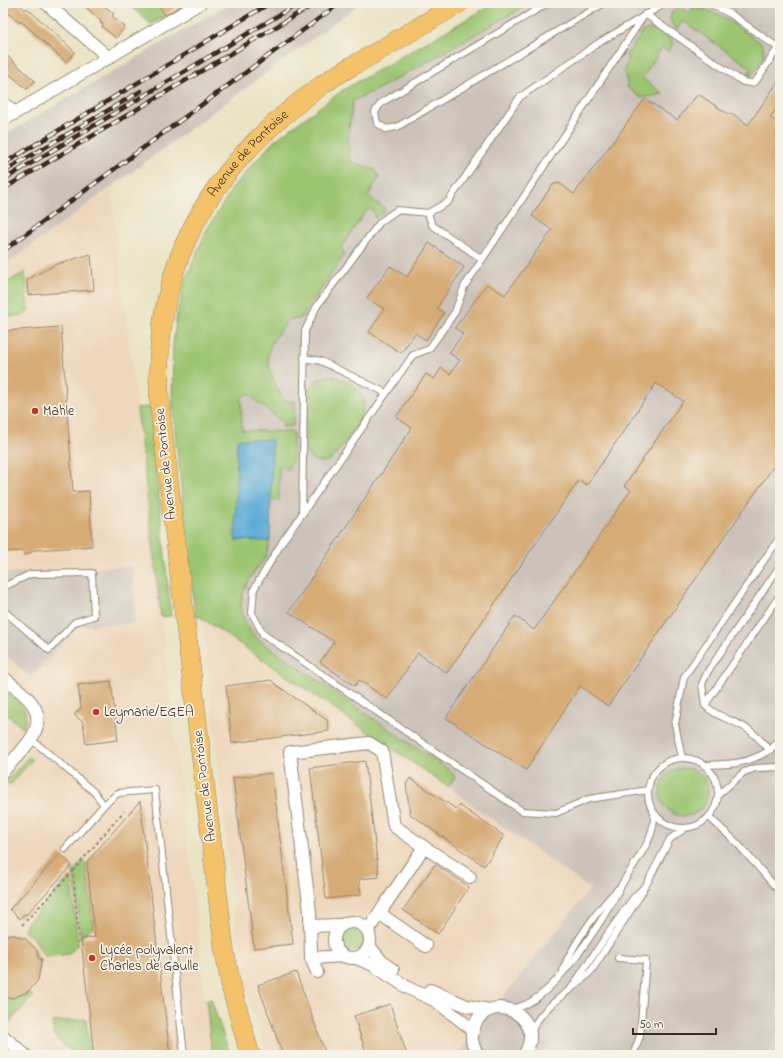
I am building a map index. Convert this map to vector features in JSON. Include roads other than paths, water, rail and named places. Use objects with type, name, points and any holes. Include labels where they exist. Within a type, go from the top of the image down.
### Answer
[{"type":"main road","name":"Avenue de Pontoise","points":[[250,1055],[230,986],[224,948],[160,409],[158,371],[166,305],[182,249],[191,228],[226,173],[267,128],[323,84],[460,3]]},
{"type":"street","points":[[46,3],[109,58]]},
{"type":"street","points":[[3,120],[200,3]]},
{"type":"street","points":[[3,103],[15,113]]},
{"type":"street","points":[[3,677],[30,700],[35,707],[38,727],[31,739],[3,771]]},
{"type":"street","points":[[317,972],[311,958],[310,926],[290,752],[369,743],[382,751],[394,826],[470,877]]},
{"type":"street","points":[[368,930],[424,847]]},
{"type":"street","points":[[379,913],[426,946]]},
{"type":"street","points":[[310,926],[341,925],[353,921],[364,925],[371,935],[370,947],[362,956],[311,958]]},
{"type":"street","points":[[341,925],[334,935],[334,941],[339,952],[373,965],[408,988],[436,1001],[473,1030]]},
{"type":"street","points":[[370,947],[383,963],[408,980],[467,1006],[489,1010],[506,1008],[522,1016],[528,1026],[530,1037],[529,1044],[524,1055]]},
{"type":"street","points":[[476,1054],[472,1039],[473,1030],[479,1018],[489,1010]]},
{"type":"street","points":[[4,1039],[25,1055]]},
{"type":"lane","points":[[548,3],[381,103],[374,112],[376,123],[386,129],[397,127],[604,3]]},
{"type":"lane","points":[[302,514],[305,331],[317,306],[380,222],[397,210],[428,213],[448,202],[520,97],[600,42],[645,14],[666,3]]},
{"type":"lane","points":[[645,14],[744,82],[752,83],[756,81],[779,48],[732,15],[708,3]]},
{"type":"lane","points":[[645,14],[464,287],[454,312],[429,349],[412,355],[284,539],[254,589],[252,613],[263,634],[522,811],[556,813],[589,799],[648,790]]},
{"type":"lane","points":[[428,213],[432,225],[482,260]]},
{"type":"lane","points":[[304,358],[321,361],[386,393]]},
{"type":"lane","points":[[682,758],[675,724],[684,677],[780,537]]},
{"type":"lane","points":[[770,750],[749,730],[726,717],[710,712],[705,705],[702,684],[708,671],[780,566]]},
{"type":"lane","points":[[3,588],[31,574],[92,573],[94,616],[75,622],[49,650],[3,610]]},
{"type":"lane","points":[[705,705],[780,595]]},
{"type":"lane","points":[[31,739],[94,792],[104,805]]},
{"type":"lane","points":[[704,765],[742,763],[757,758],[770,750],[780,740]]},
{"type":"lane","points":[[530,1037],[535,1024],[542,1015],[572,987],[610,929],[634,897],[646,885],[670,839],[685,828],[702,823],[709,817],[716,807],[718,795],[717,784],[712,773],[704,765],[693,760],[682,758],[672,760],[663,765],[656,772],[648,790],[649,802],[654,813],[663,822],[672,826],[685,828]]},
{"type":"lane","points":[[718,795],[744,772],[756,768],[780,767]]},
{"type":"lane","points":[[65,849],[104,805],[118,793],[155,790],[184,1055]]},
{"type":"lane","points":[[506,1008],[523,1006],[546,989],[562,972],[570,953],[609,898],[623,884],[649,842],[653,827],[654,813]]},
{"type":"lane","points":[[709,817],[736,842],[780,892]]},
{"type":"lane","points":[[618,958],[646,960],[640,1036],[633,1055]]},
{"type":"water","points":[[237,439],[272,440],[270,541],[235,540]]},
{"type":"railway","points":[[3,164],[270,3]]},
{"type":"railway","points":[[3,180],[299,3]]},
{"type":"railway","points":[[3,189],[316,3]]},
{"type":"railway","points":[[3,251],[340,3]]},
{"type":"railway","points":[[3,172],[141,91]]},
{"type":"place","name":"Mahle","points":[[35,411]]},
{"type":"place","name":"Leymarie/EGEA","points":[[96,712]]},
{"type":"place","name":"Lycée polyvalent Charles de Gaulle","points":[[92,958]]}]
